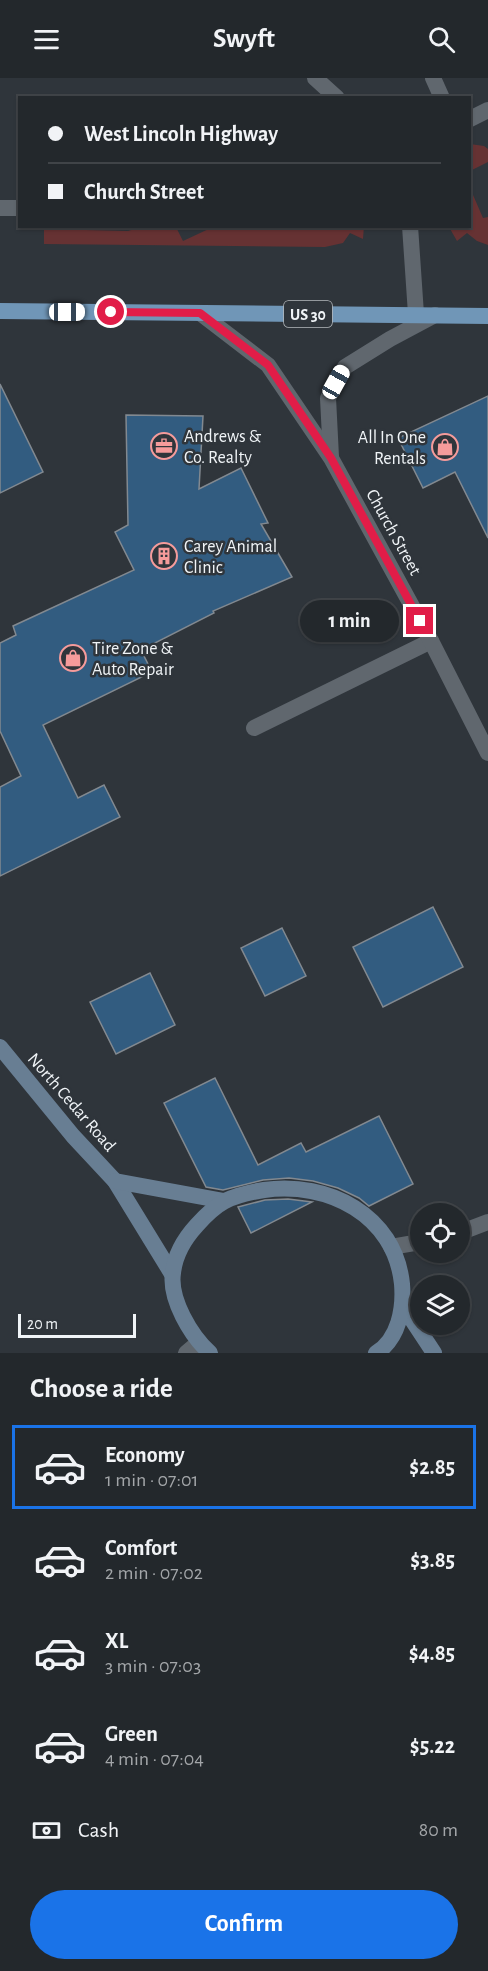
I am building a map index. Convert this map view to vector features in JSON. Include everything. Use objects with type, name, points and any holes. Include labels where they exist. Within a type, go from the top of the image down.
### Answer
[{"type":"main road","name":"US 30","points":[[0,312],[488,316]]},
{"type":"main road","name":"North Cedar Road","points":[[0,1047],[74,1136],[116,1180],[172,1274]]},
{"type":"main road","points":[[116,1180],[225,1201]]},
{"type":"main road","points":[[198,1349],[175,1296],[172,1274],[177,1254],[188,1235],[207,1214],[225,1201],[247,1193],[272,1189],[298,1189],[349,1203],[368,1217],[391,1247],[402,1282],[403,1306],[398,1326],[381,1350],[376,1353]]},
{"type":"main road","points":[[403,1306],[434,1353]]},
{"type":"street","points":[[315,78],[335,96]]},
{"type":"street","points":[[336,78],[336,96]]},
{"type":"street","points":[[433,78],[441,96]]},
{"type":"street","points":[[471,118],[488,110]]},
{"type":"street","points":[[0,208],[18,208]]},
{"type":"street","points":[[410,228],[416,314]]},
{"type":"street","name":"Church Street","points":[[200,313],[268,365],[331,458],[431,641],[488,753]]},
{"type":"street","points":[[331,458],[328,398],[345,367],[435,315]]},
{"type":"street","points":[[254,728],[431,641]]},
{"type":"street","points":[[470,1229],[488,1222]]},
{"type":"street","points":[[391,1247],[410,1244]]},
{"type":"shaded area","points":[[471,144],[488,149],[488,162],[471,170]]},
{"type":"shaded area","points":[[471,190],[483,218],[488,217],[488,245],[477,241],[467,233],[457,241],[450,228],[471,228]]},
{"type":"shaded area","points":[[138,228],[176,228],[183,241],[211,228],[364,228],[363,239],[350,233],[343,243],[325,247],[44,244],[44,229],[128,231]]},
{"type":"building","points":[[0,384],[43,472],[0,493]]},
{"type":"building","name":"All In One Rentals","points":[[488,396],[488,538],[455,472],[423,488],[398,438]]},
{"type":"building","points":[[126,415],[203,416],[199,489],[241,468],[268,523],[261,524],[292,577],[213,611],[214,613],[141,650],[152,672],[43,725],[78,798],[104,785],[120,817],[0,876],[0,787],[21,776],[0,731],[0,643],[16,635],[13,626],[134,570],[115,532],[128,525]]},
{"type":"building","points":[[433,907],[463,967],[383,1007],[353,947]]},
{"type":"building","points":[[282,928],[306,976],[265,996],[241,948]]},
{"type":"building","points":[[150,973],[175,1025],[116,1054],[90,1002]]},
{"type":"building","points":[[215,1078],[258,1165],[301,1143],[306,1152],[379,1116],[413,1184],[369,1206],[359,1198],[338,1188],[313,1181],[289,1178],[263,1180],[223,1190],[206,1187],[164,1103]]},
{"type":"building","points":[[288,1199],[312,1202],[251,1233],[238,1207],[265,1200]]},
{"type":"place","name":"Andrews & Co. Realty","points":[[164,446]]},
{"type":"place","name":"All In One Rentals","points":[[445,447]]},
{"type":"place","name":"Carey Animal Clinic","points":[[164,556]]},
{"type":"place","name":"Tire Zone & Auto Repair","points":[[73,658]]},
{"type":"route","points":[[111,312],[200,313],[268,365],[331,458],[420,621]]}]
